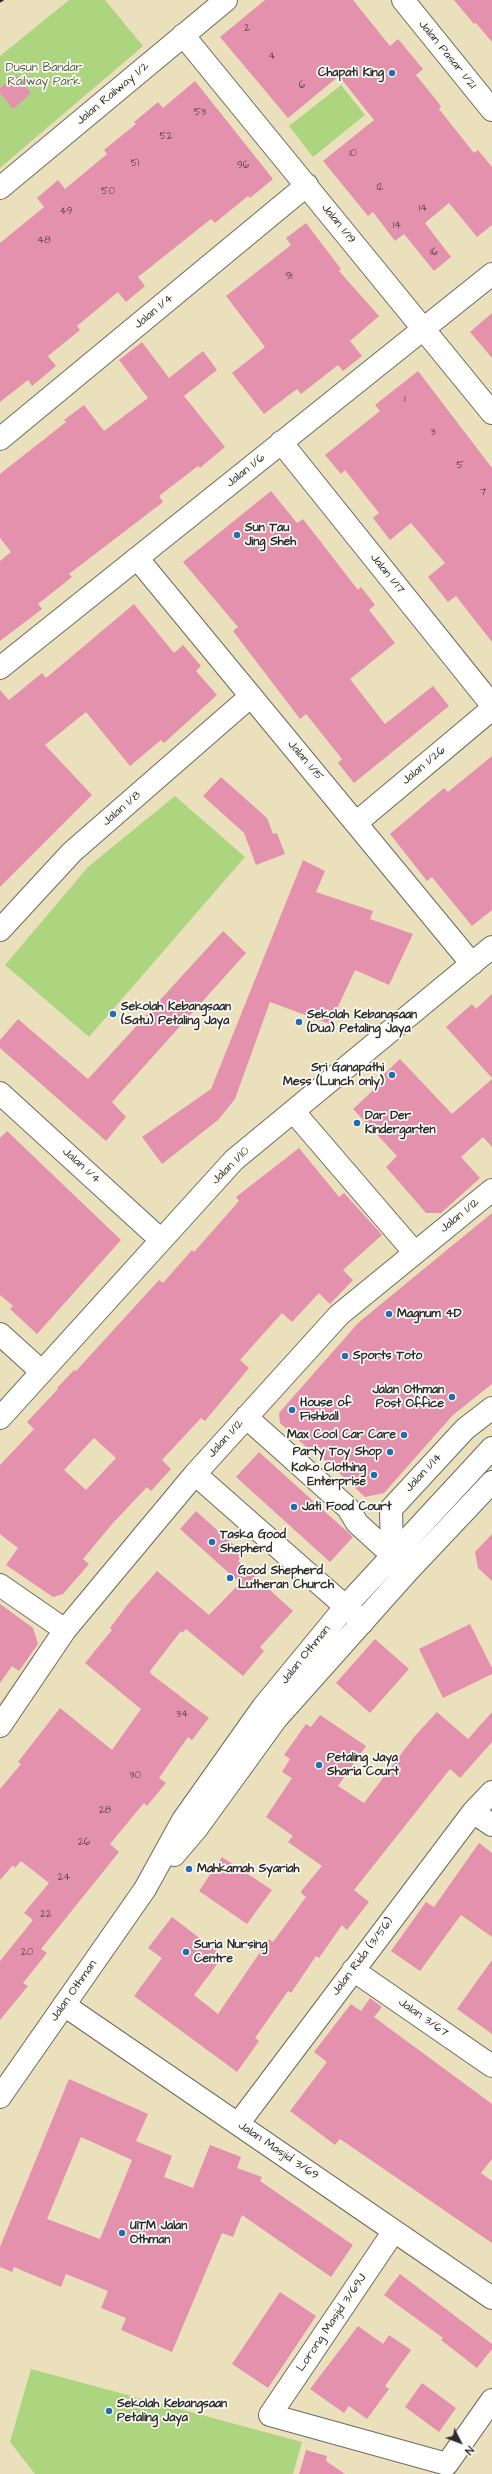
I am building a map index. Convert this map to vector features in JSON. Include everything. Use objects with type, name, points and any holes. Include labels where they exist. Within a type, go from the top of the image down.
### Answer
[{"type":"street","name":"Jalan Railway 1/2","points":[[0,188],[226,0]]},
{"type":"street","name":"Jalan Pasar 1/21","points":[[403,0],[492,110]]},
{"type":"street","name":"Jalan 1/19","points":[[183,35],[492,413]]},
{"type":"street","name":"Jalan 1/4","points":[[0,439],[307,185]]},
{"type":"street","name":"Jalan 1/6","points":[[0,668],[492,274]]},
{"type":"street","name":"Jalan 1/17","points":[[281,442],[492,705]]},
{"type":"street","name":"Jalan 1/15","points":[[137,558],[472,964]]},
{"type":"street","name":"Jalan 1/8","points":[[0,930],[72,852],[251,696]]},
{"type":"street","name":"Jalan 1/26","points":[[356,823],[492,709]]},
{"type":"street","name":"Jalan 1/10","points":[[0,1418],[234,1160],[492,947]]},
{"type":"street","name":"Jalan 1/4","points":[[0,1093],[161,1240]]},
{"type":"street","points":[[293,1111],[415,1253]]},
{"type":"street","name":"Jalan 1/12","points":[[0,1726],[65,1630],[195,1474],[338,1315],[492,1190]]},
{"type":"street","points":[[0,1334],[42,1372]]},
{"type":"street","name":"Jalan 1/14","points":[[392,1555],[391,1509],[465,1429],[492,1408]]},
{"type":"street","points":[[246,1417],[348,1508],[357,1523],[392,1555]]},
{"type":"street","name":"Jalan Othman","points":[[0,2097],[148,1884],[183,1820],[254,1719],[346,1606],[492,1448]]},
{"type":"street","points":[[195,1474],[363,1622]]},
{"type":"street","name":"Jalan Othman","points":[[148,1884],[197,1828],[276,1719],[492,1482]]},
{"type":"street","points":[[0,1585],[65,1630]]},
{"type":"street","name":"Jalan Rida (3/56)","points":[[238,2124],[472,1812],[492,1792]]},
{"type":"street","points":[[472,1812],[492,1825]]},
{"type":"street","name":"Jalan 3/67","points":[[353,1970],[492,2066]]},
{"type":"street","name":"Jalan Masjid 3/69","points":[[64,2005],[492,2298]]},
{"type":"street","name":"Lorong Masjid 3/69J","points":[[394,2231],[270,2415],[447,2464],[492,2400]]},
{"type":"green space","name":"Dusun Bandar Railway Park","points":[[69,0],[105,0],[143,46],[0,168],[0,56]]},
{"type":"green space","points":[[341,85],[365,115],[313,157],[289,126]]},
{"type":"green space","points":[[175,796],[245,857],[89,1037],[5,965],[88,867]]},
{"type":"green space","name":"Sekolah Kebangsaan Petaling Jaya","points":[[31,2369],[302,2442],[293,2474],[35,2474],[10,2442]]},
{"type":"building","points":[[265,0],[353,0],[390,46],[398,39],[423,69],[416,75],[441,106],[439,109],[474,153],[478,150],[492,167],[492,225],[477,237],[449,203],[425,223],[451,257],[434,271],[404,234],[395,241],[373,212],[368,216],[323,161],[374,120],[339,76],[288,118],[220,37]]},
{"type":"building","points":[[454,0],[492,0],[492,42],[476,23],[474,24]]},
{"type":"building","points":[[16,75],[31,93],[13,109],[0,93],[0,88]]},
{"type":"building","points":[[195,81],[273,179],[250,198],[248,196],[215,223],[211,219],[138,277],[145,286],[126,302],[118,292],[77,326],[80,330],[48,356],[56,366],[32,386],[28,380],[0,402],[0,243],[44,207],[37,198],[58,180],[65,189],[107,154],[104,150],[136,124],[134,122],[158,102],[163,108]]},
{"type":"building","points":[[306,223],[341,269],[339,271],[379,316],[350,341],[362,356],[343,371],[338,365],[301,394],[297,389],[264,414],[232,373],[265,347],[226,296],[291,245],[286,238]]},
{"type":"building","points":[[492,313],[492,358],[470,332]]},
{"type":"building","points":[[142,342],[169,378],[203,351],[217,370],[184,396],[225,447],[200,468],[198,466],[159,496],[163,502],[69,574],[72,577],[38,604],[42,609],[0,641],[0,561],[11,552],[0,538],[0,474],[66,422],[64,420],[84,405],[104,431],[148,398],[119,360]]},
{"type":"building","points":[[418,371],[492,468],[492,642],[456,596],[448,602],[428,577],[445,563],[411,523],[390,540],[373,518],[379,513],[345,470],[341,474],[325,455],[380,411],[375,405]]},
{"type":"building","points":[[271,491],[297,523],[303,519],[358,590],[361,587],[375,605],[369,610],[395,643],[350,679],[385,724],[433,686],[449,706],[354,783],[338,763],[342,759],[306,714],[300,719],[233,631],[238,627],[183,562]]},
{"type":"building","points":[[134,604],[174,653],[183,645],[201,666],[196,671],[217,695],[164,743],[161,740],[130,766],[86,712],[45,745],[92,795],[0,887],[0,690],[9,700],[42,673],[46,678]]},
{"type":"building","points":[[492,756],[492,910],[472,926],[432,877],[427,881],[390,834],[444,788],[448,792]]},
{"type":"building","points":[[221,777],[267,818],[273,834],[277,833],[285,854],[256,865],[244,833],[203,796]]},
{"type":"building","points":[[303,860],[325,871],[316,892],[373,911],[370,919],[413,934],[389,985],[355,970],[330,1024],[270,1002],[235,1099],[218,1120],[162,1164],[142,1137],[211,1089]]},
{"type":"building","points":[[223,931],[246,953],[112,1102],[126,1117],[106,1141],[0,1048],[0,1040],[18,1019],[88,1079]]},
{"type":"building","points":[[492,994],[492,1078],[446,1027],[472,1004],[476,1009]]},
{"type":"building","points":[[400,1059],[452,1114],[492,1079],[492,1147],[483,1137],[461,1157],[480,1178],[441,1213],[426,1213],[386,1167],[397,1156],[353,1109],[381,1083],[378,1080]]},
{"type":"building","points":[[7,1131],[121,1240],[37,1334],[10,1309],[13,1306],[0,1295],[0,1138]]},
{"type":"building","points":[[299,1148],[339,1197],[344,1193],[382,1235],[343,1270],[353,1280],[330,1304],[319,1293],[292,1322],[282,1313],[240,1360],[249,1368],[205,1421],[201,1418],[162,1460],[171,1469],[151,1491],[147,1487],[113,1523],[83,1559],[89,1564],[63,1594],[53,1597],[6,1565],[18,1548],[0,1534],[0,1465],[34,1429],[27,1422],[159,1280],[163,1283],[192,1250],[194,1252],[239,1201],[236,1197]],"holes":[[[94,1438],[116,1458],[86,1490],[64,1470]]]},
{"type":"building","points":[[492,1213],[492,1384],[453,1415],[384,1493],[365,1497],[315,1451],[313,1453],[280,1423],[279,1413],[358,1323]]},
{"type":"building","name":"Jati Food Court","points":[[259,1452],[353,1537],[330,1562],[236,1477]]},
{"type":"building","points":[[196,1511],[244,1554],[238,1561],[293,1611],[260,1647],[264,1651],[243,1676],[186,1629],[182,1633],[181,1631],[150,1671],[151,1674],[209,1718],[192,1740],[188,1737],[159,1778],[166,1783],[147,1806],[144,1803],[110,1844],[119,1852],[41,1949],[47,1953],[23,1983],[28,1986],[0,2020],[0,1961],[33,1920],[24,1913],[49,1883],[21,1861],[15,1868],[13,1865],[0,1880],[0,1789],[21,1764],[18,1762],[60,1708],[112,1750],[141,1709],[85,1663],[112,1630],[110,1628],[128,1604],[157,1571],[209,1615],[240,1583],[180,1529]]},
{"type":"building","points":[[492,1534],[492,1581],[478,1568],[475,1552]]},
{"type":"building","points":[[0,1604],[33,1628],[38,1644],[19,1671],[12,1666],[0,1683]]},
{"type":"building","points":[[470,1624],[492,1668],[492,1674],[443,1698],[419,1649]]},
{"type":"building","points":[[375,1639],[409,1669],[370,1713],[336,1683]]},
{"type":"building","points":[[437,1712],[468,1739],[492,1712],[492,1742],[460,1778],[450,1769],[354,1890],[369,1902],[347,1930],[342,1925],[319,1958],[316,1956],[291,1993],[288,1991],[255,2038],[259,2041],[237,2072],[134,1996],[162,1958],[148,1948],[172,1917],[223,1956],[194,1995],[218,2014],[269,1939],[273,1942],[306,1897],[301,1893],[302,1890],[322,1866],[288,1842],[293,1836],[266,1817],[292,1778],[282,1772],[290,1759],[284,1755],[306,1724],[311,1727],[320,1715],[366,1746],[338,1786],[364,1803],[414,1737]]},
{"type":"building","points":[[479,1843],[492,1853],[492,1937],[461,1915],[420,1971],[391,1951],[426,1902],[434,1907]]},
{"type":"building","points":[[222,1857],[272,1890],[247,1924],[199,1891]]},
{"type":"building","points":[[492,1960],[492,2034],[457,2009]]},
{"type":"building","points":[[370,1998],[382,2007],[374,2017],[492,2104],[492,2159],[481,2173],[492,2181],[492,2243],[340,2139],[335,2145],[290,2111],[327,2062],[314,2052],[351,2004],[361,2011]]},
{"type":"building","points":[[69,2079],[148,2114],[136,2141],[172,2156],[164,2177],[193,2188],[210,2145],[241,2157],[237,2168],[262,2177],[260,2181],[353,2245],[331,2277],[242,2215],[233,2237],[222,2233],[172,2352],[121,2330],[126,2318],[101,2308],[108,2291],[66,2274],[61,2287],[14,2267],[12,2272],[0,2267],[0,2247]],"holes":[[[81,2137],[132,2160],[100,2239],[47,2219]]]},
{"type":"building","points":[[400,2274],[492,2344],[492,2349],[477,2368],[441,2340],[443,2338],[384,2295]]},
{"type":"building","points":[[280,2292],[316,2316],[268,2388],[232,2364]]},
{"type":"building","points":[[358,2326],[383,2344],[389,2335],[411,2350],[385,2386],[389,2389],[367,2419],[349,2406],[344,2413],[310,2389]]},
{"type":"building","points":[[422,2383],[456,2408],[439,2432],[405,2407]]},
{"type":"building","points":[[306,2450],[327,2456],[326,2461],[345,2474],[299,2474]]},
{"type":"place","name":"Chapati King","points":[[392,73]]},
{"type":"place","name":"Sun Tau Jing Sheh","points":[[237,535]]},
{"type":"place","name":"Sekolah Kebangsaan (Satu) Petaling Jaya","points":[[113,1014]]},
{"type":"place","name":"Sekolah Kebangsaan (Dua) Petaling Jaya","points":[[299,1022]]},
{"type":"place","name":"Sri Ganapathi Mess (Lunch only)","points":[[392,1075]]},
{"type":"place","name":"Dar Der Kindergarten","points":[[357,1123]]},
{"type":"place","name":"Magnum 4D","points":[[389,1314]]},
{"type":"place","name":"Sports Toto","points":[[345,1356]]},
{"type":"place","name":"Jalan Othman Post Office","points":[[452,1397]]},
{"type":"place","name":"House of Fishball","points":[[292,1410]]},
{"type":"place","name":"Max Cool Car Care","points":[[404,1435]]},
{"type":"place","name":"Party Toy Shop","points":[[390,1452]]},
{"type":"place","name":"Koko Clothing Enterprise","points":[[374,1475]]},
{"type":"place","name":"Jati Food Court","points":[[294,1507]]},
{"type":"place","name":"Taska Good Shepherd","points":[[212,1542]]},
{"type":"place","name":"Good Shepherd Lutheran Church","points":[[230,1578]]},
{"type":"place","name":"Petaling Jaya Sharia Court","points":[[319,1765]]},
{"type":"place","name":"Mahkamah Syariah","points":[[189,1869]]},
{"type":"place","name":"Suria Nursing Centre","points":[[186,1952]]},
{"type":"place","name":"UiTM Jalan Othman","points":[[122,2233]]},
{"type":"place","name":"Sekolah Kebangsaan Petaling Jaya","points":[[109,2411]]}]
